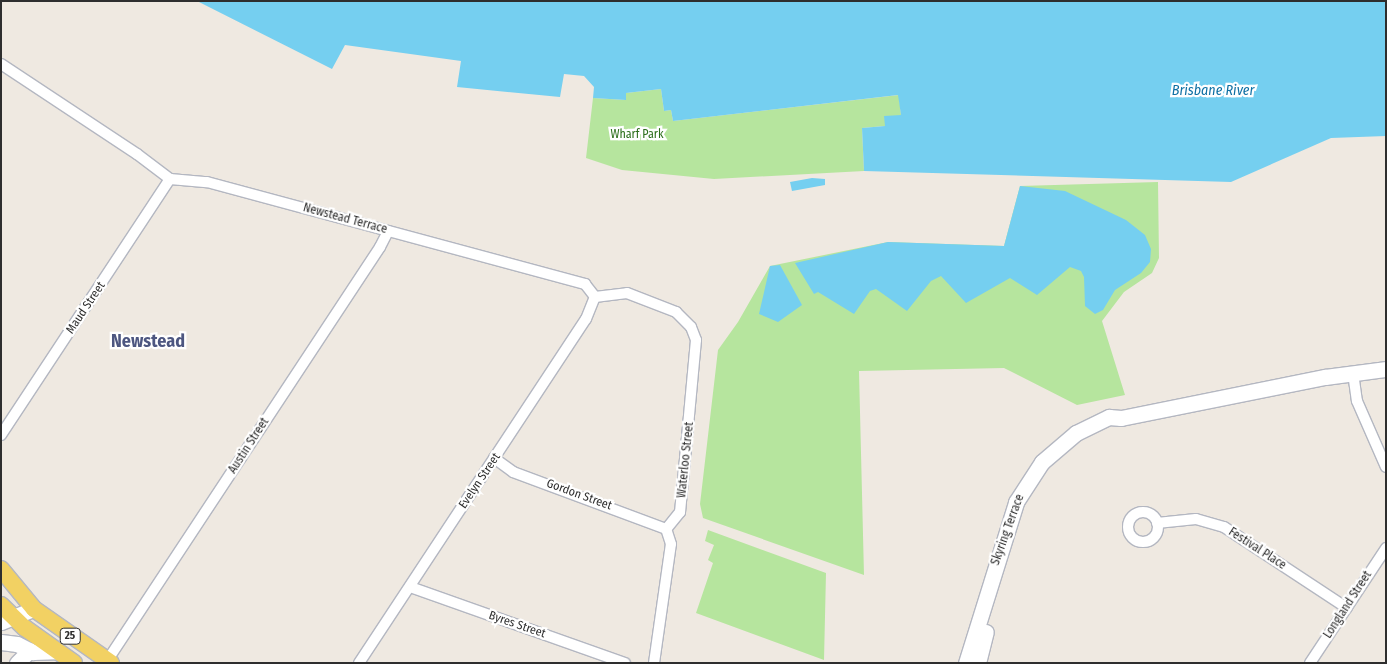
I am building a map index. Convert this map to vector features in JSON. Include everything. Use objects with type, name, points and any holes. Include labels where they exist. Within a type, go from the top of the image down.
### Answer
[{"type":"main road","name":"25","points":[[1,570],[34,609],[109,662]]},
{"type":"main road","name":"25","points":[[5,615],[74,663]]},
{"type":"street","points":[[1,64],[137,154],[170,180]]},
{"type":"street","name":"Newstead Terrace","points":[[170,180],[206,182],[585,284],[595,297]]},
{"type":"street","name":"Maud Street","points":[[1,435],[170,180]]},
{"type":"street","name":"Austin Street","points":[[109,662],[380,247],[388,230]]},
{"type":"street","name":"Waterloo Street","points":[[595,297],[627,293],[676,312],[691,327],[696,340],[680,512],[666,529]]},
{"type":"street","name":"Evelyn Street","points":[[359,663],[586,320],[595,297]]},
{"type":"street","name":"Skyring Terrace","points":[[966,663],[1007,527],[1026,483],[1042,462],[1076,433],[1109,417],[1121,418],[1268,390],[1354,378],[1386,370]]},
{"type":"street","name":"Skyring Terrace","points":[[1354,378],[1386,377]]},
{"type":"street","points":[[1354,378],[1362,414],[1386,467]]},
{"type":"street","name":"Skyring Terrace","points":[[978,663],[1011,538],[1028,497],[1053,462],[1070,447],[1121,418]]},
{"type":"street","name":"Gordon Street","points":[[494,458],[513,472],[666,529]]},
{"type":"street","name":"Festival Place","points":[[1157,523],[1177,518],[1196,519],[1224,527],[1347,608]]},
{"type":"street","points":[[654,663],[671,544],[666,529]]},
{"type":"street","name":"Longland Street","points":[[1310,663],[1386,548]]},
{"type":"street","name":"Byres Street","points":[[410,587],[625,663]]},
{"type":"street","points":[[5,615],[34,609]]},
{"type":"street","points":[[1,642],[30,650],[56,651]]},
{"type":"street","points":[[17,663],[30,650]]},
{"type":"green space","name":"Wharf Park","points":[[661,89],[664,111],[671,110],[673,121],[899,95],[901,115],[885,126],[862,128],[864,171],[714,179],[622,170],[586,158],[593,98],[626,100],[626,93]]},
{"type":"green space","points":[[1158,182],[1159,258],[1152,273],[1124,292],[1102,321],[1125,395],[1077,405],[1004,368],[859,371],[864,575],[703,518],[700,504],[718,350],[738,322],[770,266],[888,242],[1004,246],[1020,186]]},
{"type":"green space","points":[[708,530],[826,573],[824,660],[696,613],[713,563],[708,560],[714,545],[705,541]]},
{"type":"water","name":"Brisbane River","points":[[197,1],[1386,1],[1386,136],[1331,138],[1231,182],[864,171],[862,128],[885,126],[884,116],[901,115],[898,95],[673,121],[671,110],[664,111],[661,89],[626,93],[626,100],[593,98],[594,87],[584,76],[564,74],[560,97],[457,87],[461,61],[345,45],[332,69]]},
{"type":"water","points":[[812,178],[825,179],[825,185],[792,191],[790,182]]},
{"type":"water","points":[[1020,186],[1065,191],[1126,220],[1145,235],[1151,249],[1150,262],[1141,273],[1115,290],[1103,310],[1095,314],[1085,306],[1084,277],[1081,271],[1070,267],[1037,295],[1010,278],[966,303],[941,276],[931,281],[907,311],[876,289],[870,291],[854,314],[818,292],[814,294],[795,263],[888,242],[1004,246]]},
{"type":"water","points":[[780,265],[802,305],[778,322],[759,314],[770,266]]},
{"type":"district","name":"Newstead","points":[[148,341]]}]
